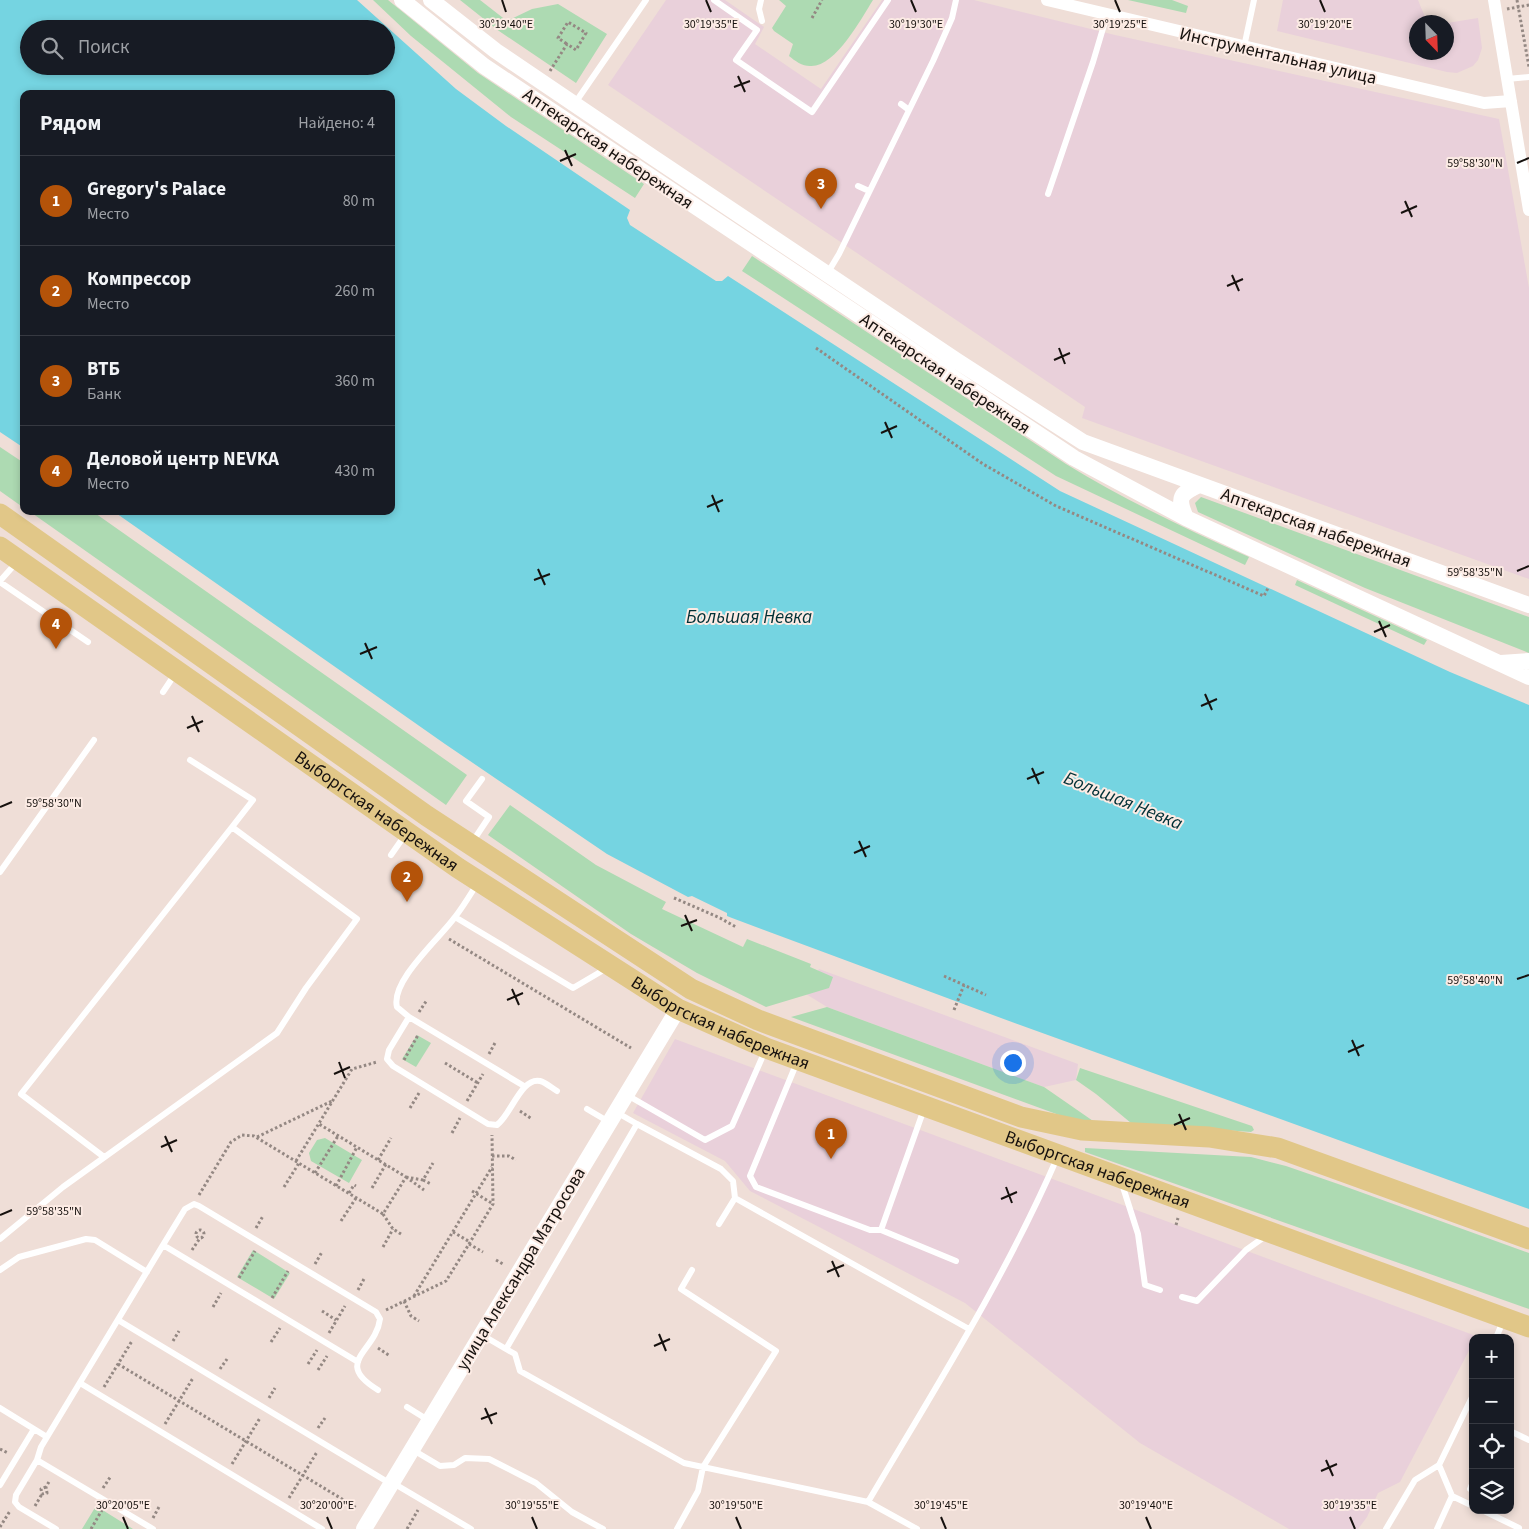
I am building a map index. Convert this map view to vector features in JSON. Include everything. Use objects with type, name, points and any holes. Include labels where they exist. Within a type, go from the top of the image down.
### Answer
[{"type":"main road","name":"Выборгская набережная","points":[[0,514],[471,844],[691,989],[767,1023],[1021,1117],[1082,1130],[1209,1137],[1278,1148],[1529,1238]]},
{"type":"main road","name":"Выборгская набережная","points":[[0,547],[479,881],[678,1009],[798,1060],[1529,1327]]},
{"type":"street","name":"Аптекарская набережная","points":[[402,0],[484,66],[1026,428],[1111,480],[1186,518],[1529,677]]},
{"type":"street","name":"Аптекарская набережная","points":[[431,0],[496,52],[826,275],[1083,442],[1529,605]]},
{"type":"street","name":"Инструментальная улица","points":[[1047,0],[1484,103],[1511,101]]},
{"type":"street","points":[[1494,0],[1529,210]]},
{"type":"street","points":[[1186,518],[1180,505],[1181,497],[1186,491],[1199,485]]},
{"type":"street","points":[[1499,663],[1529,661]]},
{"type":"street","name":"улица Александра Матросова","points":[[364,1529],[678,1009]]},
{"type":"lane","points":[[575,104],[646,0]]},
{"type":"lane","points":[[714,0],[757,30],[736,60],[812,112],[888,0]]},
{"type":"lane","points":[[762,0],[758,9],[762,21]]},
{"type":"lane","points":[[826,275],[839,254],[909,110],[952,18],[956,0]]},
{"type":"lane","points":[[1244,47],[1254,0]]},
{"type":"lane","points":[[1048,194],[1107,15]]},
{"type":"lane","points":[[1507,79],[1529,77]]},
{"type":"lane","points":[[901,104],[909,110]]},
{"type":"lane","points":[[858,186],[870,191]]},
{"type":"lane","points":[[18,560],[0,582],[88,642]]},
{"type":"lane","points":[[163,692],[178,670]]},
{"type":"lane","points":[[0,872],[94,740]]},
{"type":"lane","points":[[104,1157],[21,1094],[253,800],[190,760]]},
{"type":"lane","points":[[471,844],[489,818],[466,802],[482,779]]},
{"type":"lane","points":[[0,1239],[63,1187],[277,1033],[306,988],[357,919],[232,827]]},
{"type":"lane","points":[[391,855],[408,832]]},
{"type":"lane","points":[[479,881],[455,918],[419,957],[397,994],[397,1006],[409,1016],[524,1086]]},
{"type":"lane","points":[[455,918],[573,988],[610,966]]},
{"type":"lane","points":[[409,1016],[389,1050],[387,1059],[393,1066],[488,1124],[497,1125],[504,1120],[524,1086],[532,1082],[540,1081],[557,1091]]},
{"type":"lane","points":[[626,1094],[705,1140],[732,1126],[766,1048]]},
{"type":"lane","points":[[798,1060],[750,1176],[756,1187],[870,1230],[881,1230],[956,1261]]},
{"type":"lane","points":[[881,1230],[925,1106]]},
{"type":"lane","points":[[587,1109],[637,1124],[721,1168],[733,1181],[735,1198],[719,1224]]},
{"type":"lane","points":[[506,1349],[637,1124]]},
{"type":"lane","points":[[868,1502],[969,1329],[1035,1209],[1058,1155]]},
{"type":"lane","points":[[1119,1176],[1138,1234],[1144,1285],[1160,1290]]},
{"type":"lane","points":[[735,1198],[969,1329]]},
{"type":"lane","points":[[56,1529],[19,1507],[15,1502],[16,1496],[37,1460],[47,1437],[184,1209],[194,1204],[376,1312],[380,1319],[379,1326],[358,1362],[357,1372],[362,1380],[378,1390]]},
{"type":"lane","points":[[1182,1297],[1197,1301],[1246,1250],[1270,1233]]},
{"type":"lane","points":[[0,1270],[19,1257],[86,1239],[95,1240],[147,1272]]},
{"type":"lane","points":[[163,1245],[358,1362]]},
{"type":"lane","points":[[677,1529],[698,1491],[703,1468],[776,1351],[681,1289],[692,1270]]},
{"type":"lane","points":[[1498,1334],[1505,1318]]},
{"type":"lane","points":[[118,1320],[471,1529]]},
{"type":"lane","points":[[481,1334],[515,1354],[520,1371],[684,1463],[868,1502],[917,1529]]},
{"type":"lane","points":[[80,1384],[322,1529]]},
{"type":"lane","points":[[0,1408],[47,1437]]},
{"type":"lane","points":[[407,1408],[429,1420]]},
{"type":"lane","points":[[1386,1529],[1415,1480],[1439,1465],[1469,1414]]},
{"type":"lane","points":[[0,1485],[34,1429]]},
{"type":"lane","points":[[1514,1433],[1529,1440]]},
{"type":"lane","points":[[412,1450],[440,1466],[454,1465],[465,1458],[490,1459],[536,1483],[572,1512],[603,1529]]},
{"type":"lane","points":[[37,1460],[153,1529]]},
{"type":"lane","points":[[1439,1465],[1452,1496],[1469,1504]]},
{"type":"lane","points":[[1437,1529],[1452,1496]]},
{"type":"lane","points":[[1490,1514],[1519,1528]]},
{"type":"path","points":[[812,18],[822,0]]},
{"type":"path","points":[[1517,0],[1516,8],[1529,66]]},
{"type":"path","points":[[1516,8],[1529,5]]},
{"type":"path","points":[[568,22],[586,33],[576,50],[567,44],[558,38],[568,22]]},
{"type":"path","points":[[550,72],[567,44]]},
{"type":"path","points":[[816,348],[983,464],[1056,506],[1264,596],[1268,588]]},
{"type":"path","points":[[674,898],[730,922],[736,927]]},
{"type":"path","points":[[441,934],[631,1048]]},
{"type":"path","points":[[944,976],[986,995]]},
{"type":"path","points":[[954,1010],[964,985]]},
{"type":"path","points":[[404,1060],[418,1035]]},
{"type":"path","points":[[284,1188],[352,1069],[387,1059]]},
{"type":"path","points":[[445,1063],[478,1083]]},
{"type":"path","points":[[452,1133],[489,1065]]},
{"type":"path","points":[[410,1108],[424,1085]]},
{"type":"path","points":[[256,1138],[333,1101]]},
{"type":"path","points":[[319,1124],[406,1176],[424,1190]]},
{"type":"path","points":[[380,1319],[385,1310],[446,1281],[493,1204],[492,1133],[497,1125]]},
{"type":"path","points":[[194,1204],[231,1142],[242,1135],[256,1138],[383,1214],[393,1229],[401,1234]]},
{"type":"path","points":[[315,1173],[338,1136]]},
{"type":"path","points":[[378,1160],[391,1138]]},
{"type":"path","points":[[336,1186],[357,1147]]},
{"type":"path","points":[[492,1156],[510,1156],[516,1160]]},
{"type":"path","points":[[423,1180],[433,1163]]},
{"type":"path","points":[[372,1188],[386,1164]]},
{"type":"path","points":[[413,1297],[436,1255],[453,1232],[492,1166]]},
{"type":"path","points":[[406,1176],[431,1184]]},
{"type":"path","points":[[383,1214],[406,1176]]},
{"type":"path","points":[[349,1193],[354,1185],[356,1186]]},
{"type":"path","points":[[472,1191],[493,1204]]},
{"type":"path","points":[[341,1221],[356,1198]]},
{"type":"path","points":[[464,1205],[468,1207]]},
{"type":"path","points":[[1176,1224],[1178,1218]]},
{"type":"path","points":[[383,1247],[393,1229]]},
{"type":"path","points":[[453,1232],[483,1252]]},
{"type":"path","points":[[239,1278],[255,1252]]},
{"type":"path","points":[[496,1260],[502,1264]]},
{"type":"path","points":[[272,1298],[288,1272]]},
{"type":"path","points":[[213,1307],[227,1283]]},
{"type":"path","points":[[308,1364],[350,1297]]},
{"type":"path","points":[[404,1302],[411,1316],[419,1321]]},
{"type":"path","points":[[322,1311],[336,1320]]},
{"type":"path","points":[[271,1342],[286,1319]]},
{"type":"path","points":[[174,1340],[179,1331]]},
{"type":"path","points":[[99,1395],[138,1332]]},
{"type":"path","points":[[318,1370],[333,1347]]},
{"type":"path","points":[[221,1369],[227,1359]]},
{"type":"path","points":[[118,1364],[357,1508]]},
{"type":"path","points":[[160,1432],[198,1369]]},
{"type":"path","points":[[269,1398],[275,1388]]},
{"type":"path","points":[[227,1472],[266,1409]]},
{"type":"path","points":[[319,1428],[324,1418]]},
{"type":"path","points":[[284,1506],[323,1443]]},
{"type":"path","points":[[407,1529],[424,1501]]},
{"type":"path","points":[[0,1527],[15,1502]]},
{"type":"path","points":[[91,1529],[102,1510]]},
{"type":"shaded area","points":[[666,0],[725,0],[764,27],[755,44],[821,89],[882,0],[974,0],[1115,35],[1499,119],[1529,288],[1529,579],[1082,418],[1085,407],[608,85]]},
{"type":"shaded area","points":[[1283,0],[1418,0],[1424,15],[1409,15],[1409,60],[1454,60],[1454,22],[1478,18],[1482,48],[1478,60],[1473,66],[1457,73],[1277,31]]},
{"type":"shaded area","points":[[819,969],[1078,1064],[1076,1080],[1044,1087],[827,1007],[806,994]]},
{"type":"shaded area","points":[[675,1039],[1471,1334],[1469,1334],[1469,1351],[1400,1482],[1378,1493],[1367,1517],[1358,1529],[1289,1529],[1140,1443],[965,1303],[750,1191],[725,1161],[633,1113]]},
{"type":"green space","points":[[373,0],[388,0],[478,73],[644,184],[635,198],[511,117],[411,36]]},
{"type":"green space","points":[[460,0],[480,0],[507,21],[532,9],[558,4],[607,34],[576,83],[499,31]]},
{"type":"green space","points":[[779,0],[873,0],[838,51],[819,65],[807,66],[789,56],[793,44],[772,28],[786,6]]},
{"type":"green space","points":[[1128,0],[1172,0],[1188,6],[1186,13]]},
{"type":"green space","points":[[752,256],[1066,464],[1156,514],[1249,557],[1245,565],[1056,476],[742,271]]},
{"type":"green space","points":[[0,447],[20,460],[20,505],[0,491]]},
{"type":"green space","points":[[1201,497],[1529,617],[1529,653],[1365,588],[1198,512],[1195,503]]},
{"type":"green space","points":[[35,515],[98,515],[467,775],[446,805]]},
{"type":"green space","points":[[1297,580],[1427,640],[1424,645],[1295,585]]},
{"type":"green space","points":[[510,805],[596,865],[666,902],[662,909],[743,947],[747,939],[811,964],[810,967],[833,977],[829,988],[766,1007],[697,973],[631,934],[488,835]]},
{"type":"green space","points":[[827,1007],[1044,1087],[1096,1123],[1070,1119],[791,1017]]},
{"type":"green space","points":[[417,1035],[431,1043],[416,1067],[402,1059]]},
{"type":"green space","points":[[1080,1068],[1252,1126],[1254,1130],[1251,1132],[1131,1123],[1076,1080]]},
{"type":"green space","points":[[325,1138],[362,1160],[349,1183],[311,1161],[309,1153],[317,1140]]},
{"type":"green space","points":[[1085,1148],[1251,1157],[1286,1166],[1529,1253],[1529,1309],[1085,1152]]},
{"type":"green space","points":[[253,1250],[290,1273],[274,1299],[237,1277]]},
{"type":"green space","points":[[96,1506],[133,1529],[82,1529]]},
{"type":"water","name":"Большая Невка","points":[[0,0],[357,0],[379,20],[20,20],[20,75],[395,75],[395,34],[456,89],[506,126],[630,210],[627,218],[630,225],[716,281],[722,281],[728,276],[1060,491],[1450,672],[1529,705],[1529,1209],[1001,1018],[732,918],[727,916],[727,913],[692,896],[688,897],[607,854],[445,744],[119,515],[395,515],[395,90],[20,90],[20,445],[0,432]]},
{"type":"place","name":"ВТБ","points":[[821,209]]},
{"type":"place","name":"Деловой центр NEVKA","points":[[56,649]]},
{"type":"place","name":"Компрессор","points":[[407,902]]},
{"type":"place","name":"Gregory's Palace","points":[[831,1159]]}]
